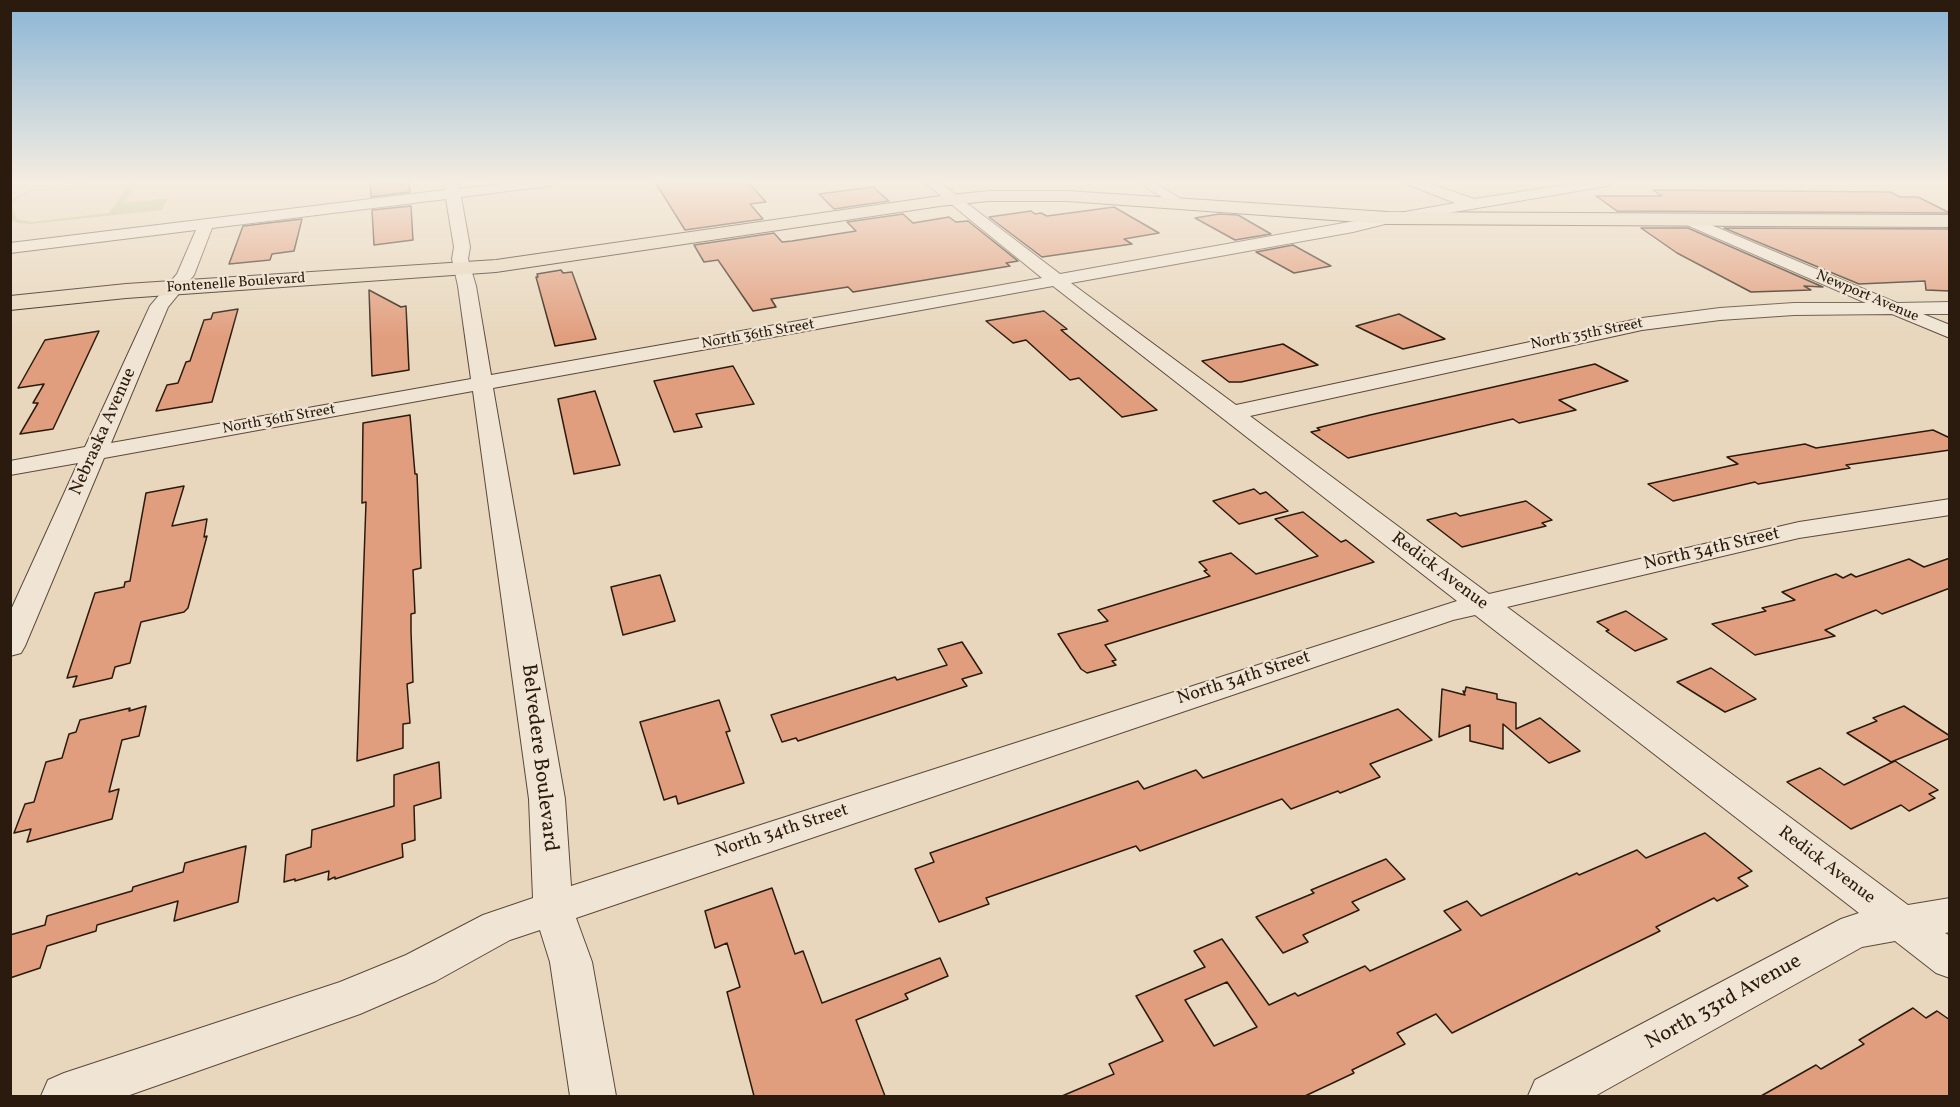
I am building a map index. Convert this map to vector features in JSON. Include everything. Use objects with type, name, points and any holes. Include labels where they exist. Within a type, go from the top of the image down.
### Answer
[{"type":"main road","name":"Fontenelle Boulevard","points":[[10,303],[173,288],[496,266],[718,234]]},
{"type":"street","points":[[10,248],[127,234]]},
{"type":"street","name":"Nebraska Avenue","points":[[10,646],[159,306],[185,275],[202,234]]},
{"type":"street","name":"Belvedere Boulevard","points":[[460,234],[462,247],[460,258],[483,384],[547,799],[553,908],[571,962],[593,1096]]},
{"type":"street","name":"Redick Avenue","points":[[998,234],[1950,960]]},
{"type":"street","name":"North 36th Street","points":[[10,468],[1316,234]]},
{"type":"street","name":"Newport Avenue","points":[[1719,234],[1950,332]]},
{"type":"street","name":"North 35th Street","points":[[1231,413],[1642,324],[1720,314],[1794,309],[1892,307],[1950,309]]},
{"type":"street","name":"North 34th Street","points":[[553,908],[1434,616],[1799,530],[1853,519],[1950,507]]},
{"type":"street","points":[[64,1096],[345,1000],[421,968],[497,927],[553,908]]},
{"type":"street","name":"North 33rd Avenue","points":[[1551,1096],[1856,931],[1950,915]]},
{"type":"building","points":[[240,234],[298,234],[294,251],[272,254],[270,260],[229,264]]},
{"type":"building","points":[[373,234],[413,234],[413,240],[374,245]]},
{"type":"building","points":[[770,234],[775,234],[782,242],[839,234],[984,234],[1018,261],[1006,263],[1010,266],[853,292],[848,287],[771,299],[776,307],[753,311],[718,260],[704,262],[694,245]]},
{"type":"building","points":[[1011,234],[1155,234],[1124,239],[1132,244],[1042,257]]},
{"type":"building","points":[[1223,234],[1271,234],[1235,240]]},
{"type":"building","points":[[1649,234],[1701,234],[1823,287],[1804,286],[1811,290],[1751,292],[1677,253]]},
{"type":"building","points":[[1738,234],[1950,234],[1950,291],[1926,290],[1925,281],[1859,284]]},
{"type":"building","points":[[1293,245],[1331,266],[1294,273],[1256,252]]},
{"type":"building","points":[[561,270],[563,273],[572,272],[596,339],[555,346],[536,277],[538,277],[537,274]]},
{"type":"building","points":[[369,290],[401,307],[406,306],[409,370],[372,376]]},
{"type":"building","points":[[238,309],[212,402],[156,411],[167,385],[178,383],[186,362],[190,361],[204,320],[211,319],[213,313]]},
{"type":"building","points":[[1044,311],[1067,329],[1061,330],[1157,410],[1122,417],[1079,378],[1070,380],[1026,340],[1013,343],[986,321]]},
{"type":"building","points":[[1399,314],[1445,339],[1403,349],[1356,326]]},
{"type":"building","points":[[99,331],[53,429],[20,434],[38,403],[33,403],[44,384],[18,388],[45,340]]},
{"type":"building","points":[[1283,344],[1318,365],[1241,382],[1229,382],[1202,361]]},
{"type":"building","points":[[1595,364],[1628,381],[1559,400],[1576,410],[1519,423],[1513,419],[1348,458],[1311,432],[1320,430],[1317,428],[1370,415]]},
{"type":"building","points":[[733,366],[754,404],[696,414],[702,427],[674,432],[654,381]]},
{"type":"building","points":[[595,391],[620,465],[574,474],[558,399]]},
{"type":"building","points":[[410,415],[415,474],[417,474],[421,568],[413,570],[415,613],[411,614],[411,632],[413,682],[407,684],[410,723],[403,724],[403,748],[357,761],[366,502],[362,503],[363,423]]},
{"type":"building","points":[[1933,430],[1950,438],[1950,450],[1846,465],[1850,468],[1758,484],[1755,482],[1673,501],[1648,484],[1738,464],[1727,457],[1805,444],[1816,448]]},
{"type":"building","points":[[184,486],[172,526],[207,519],[204,537],[207,536],[188,608],[184,612],[141,622],[130,663],[115,667],[112,678],[73,687],[77,676],[67,678],[95,593],[124,587],[125,582],[130,581],[146,493]]},
{"type":"building","points":[[1254,489],[1260,494],[1266,492],[1288,511],[1239,524],[1213,501]]},
{"type":"building","points":[[1526,501],[1552,520],[1542,523],[1546,526],[1462,547],[1427,520],[1456,513],[1460,516]]},
{"type":"building","points":[[1303,512],[1341,542],[1346,540],[1374,562],[1105,645],[1116,660],[1112,661],[1116,665],[1087,673],[1081,669],[1058,634],[1108,621],[1098,610],[1210,576],[1199,562],[1231,553],[1256,574],[1318,556],[1275,519]]},
{"type":"building","points":[[1950,558],[1950,588],[1882,614],[1876,610],[1825,630],[1835,636],[1755,655],[1712,624],[1766,611],[1762,608],[1795,600],[1782,592],[1836,574],[1843,578],[1851,574],[1856,577],[1909,559],[1924,567]]},
{"type":"building","points":[[660,575],[675,621],[623,635],[611,587]]},
{"type":"building","points":[[1626,611],[1667,639],[1635,651],[1597,622]]},
{"type":"building","points":[[962,642],[982,673],[962,679],[967,686],[798,741],[796,738],[782,742],[771,715],[895,677],[897,680],[947,665],[938,649]]},
{"type":"building","points":[[1711,668],[1756,699],[1725,712],[1677,682]]},
{"type":"building","points":[[1466,687],[1497,694],[1497,699],[1516,703],[1516,729],[1540,718],[1580,751],[1549,763],[1503,724],[1503,749],[1470,741],[1470,725],[1439,737],[1442,689],[1465,695],[1463,691],[1465,692]]},
{"type":"building","points":[[719,700],[730,731],[726,732],[744,783],[678,804],[676,796],[664,800],[640,722]]},
{"type":"building","points":[[146,706],[139,736],[122,740],[109,792],[119,789],[112,819],[27,842],[31,829],[14,833],[25,804],[34,802],[46,762],[62,758],[69,734],[76,732],[80,720]]},
{"type":"building","points":[[1904,706],[1950,738],[1891,762],[1847,733],[1877,721],[1873,718]]},
{"type":"building","points":[[1398,709],[1432,740],[1370,764],[1380,777],[1340,793],[1338,791],[1291,809],[1282,799],[1140,851],[1136,846],[986,898],[989,904],[939,922],[915,869],[934,862],[930,853],[1138,781],[1144,789],[1196,770],[1203,778]]},
{"type":"building","points":[[1895,761],[1938,790],[1929,794],[1935,798],[1909,811],[1901,805],[1851,829],[1787,782],[1820,768],[1844,785]]},
{"type":"building","points":[[439,762],[441,798],[414,806],[415,840],[402,844],[403,857],[335,879],[335,877],[328,880],[329,871],[284,882],[286,855],[311,847],[312,830],[394,806],[394,775]]},
{"type":"building","points":[[1705,833],[1752,871],[1738,878],[1748,886],[1717,901],[1714,898],[1656,927],[1660,931],[1452,1033],[1436,1014],[1397,1033],[1405,1044],[1352,1070],[1354,1073],[1305,1096],[1062,1096],[1114,1074],[1109,1064],[1163,1041],[1136,996],[1205,967],[1194,951],[1222,939],[1269,1005],[1295,993],[1298,996],[1365,966],[1370,971],[1461,930],[1444,911],[1467,901],[1481,916],[1577,873],[1579,875],[1637,850],[1646,858]],"holes":[[[1227,982],[1257,1027],[1214,1046],[1185,1000]]]},
{"type":"building","points":[[246,846],[238,902],[174,921],[178,901],[97,925],[96,931],[47,946],[40,968],[10,978],[10,935],[45,925],[47,916],[132,891],[133,887],[183,872],[185,863]]},
{"type":"building","points":[[1386,859],[1405,879],[1352,902],[1359,910],[1303,935],[1308,942],[1283,953],[1256,917],[1314,893],[1311,890]]},
{"type":"building","points":[[772,888],[795,954],[803,951],[822,1003],[940,958],[948,976],[905,994],[908,999],[856,1020],[885,1096],[754,1096],[727,992],[740,987],[727,943],[715,948],[705,911]]},
{"type":"building","points":[[1913,1008],[1926,1018],[1937,1011],[1950,1020],[1950,1096],[1761,1096],[1816,1065],[1821,1069],[1864,1044],[1859,1040]]}]
